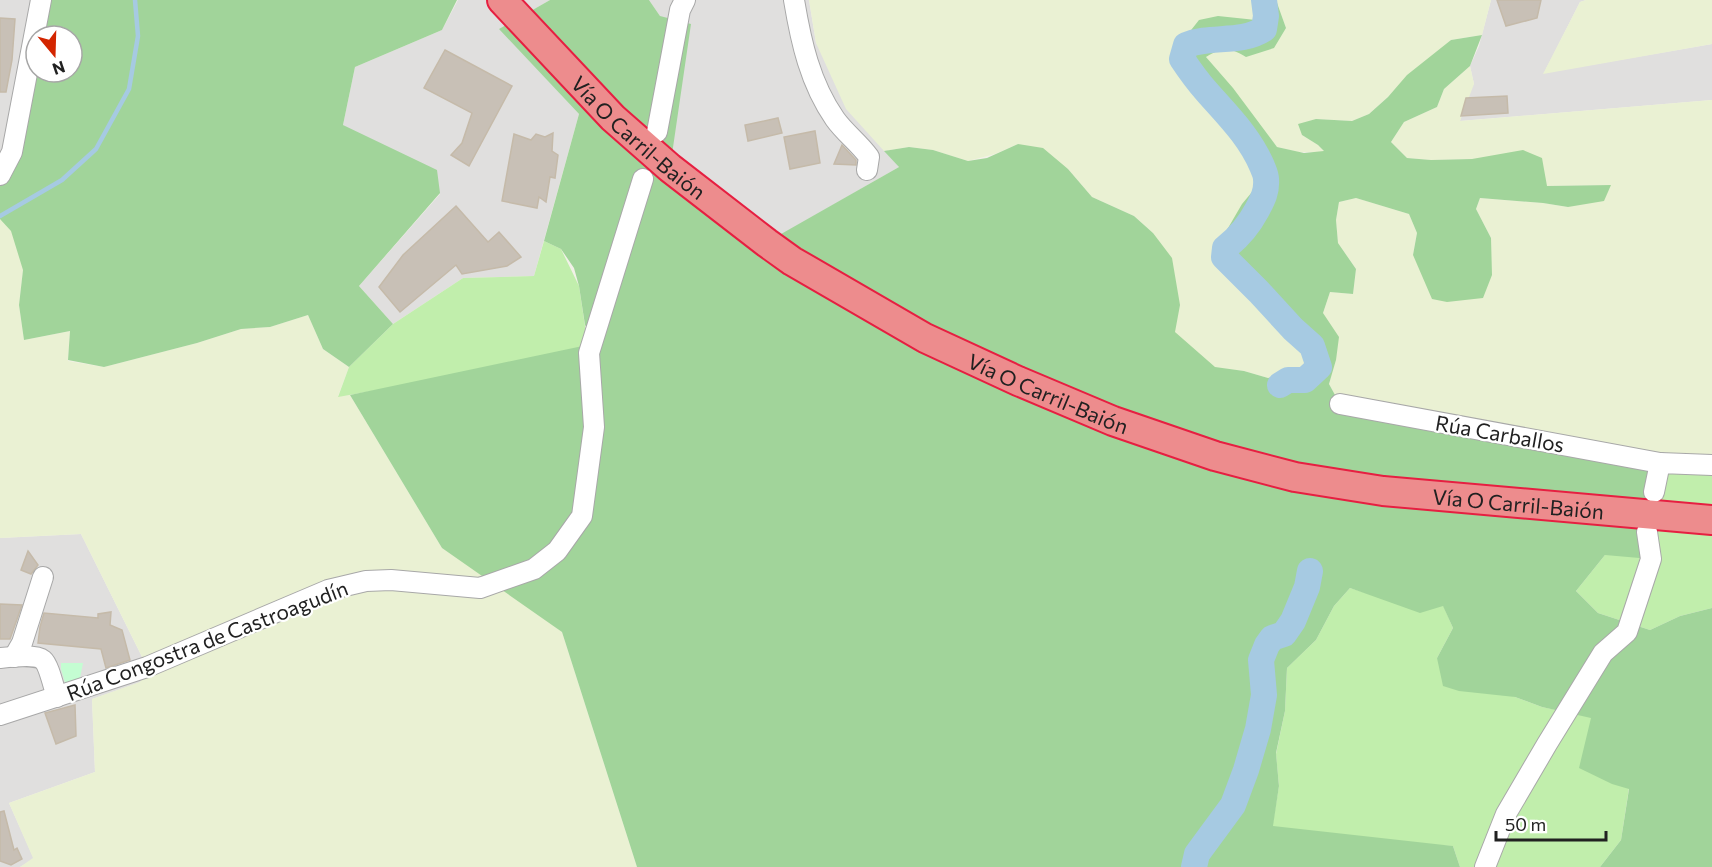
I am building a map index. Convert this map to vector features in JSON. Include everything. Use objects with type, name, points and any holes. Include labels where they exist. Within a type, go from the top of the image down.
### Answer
[{"type":"highway","name":"Vía O Carril-Baión","points":[[502,0],[613,118],[670,168],[767,243],[792,261],[925,338],[1018,381],[1124,425],[1215,456],[1295,477],[1383,491],[1712,520]]},
{"type":"street","points":[[0,174],[12,152],[41,0]]},
{"type":"street","points":[[794,0],[800,37],[809,68],[836,121],[863,148],[869,158],[867,170]]},
{"type":"street","points":[[657,132],[679,3]]},
{"type":"street","name":"Rúa Congostra de Castroagudín","points":[[0,715],[147,667],[328,590],[366,581],[383,580],[480,588],[534,569],[557,551],[582,516],[594,427],[589,353],[644,179]]},
{"type":"street","name":"Rúa Carballos","points":[[1340,404],[1660,463],[1712,465]]},
{"type":"street","points":[[1654,492],[1660,463]]},
{"type":"street","points":[[1485,867],[1506,814],[1547,744],[1603,653],[1627,632],[1651,559],[1647,532]]},
{"type":"street","points":[[7,658],[22,644],[43,577]]},
{"type":"street","points":[[7,658],[36,657],[43,660],[57,697]]},
{"type":"shaded area","points":[[0,0],[41,0],[35,24],[24,24],[24,73],[0,175]]},
{"type":"shaded area","points":[[458,0],[550,0],[500,29],[579,114],[534,276],[463,278],[393,324],[359,286],[440,194],[343,125],[355,67],[442,30]]},
{"type":"shaded area","points":[[649,0],[809,0],[816,43],[899,167],[767,243],[670,168],[660,16]]},
{"type":"shaded area","points":[[1491,0],[1586,0],[1580,2],[1544,73],[1712,44],[1712,100],[1460,121],[1468,90],[1474,84],[1470,66],[1479,46]]},
{"type":"shaded area","points":[[81,534],[147,667],[141,682],[92,699],[95,772],[9,803],[34,859],[20,867],[0,867],[0,538]]},
{"type":"green space","points":[[41,0],[457,0],[442,30],[355,67],[343,125],[437,170],[440,193],[359,286],[393,324],[349,367],[323,349],[308,315],[270,327],[241,329],[104,367],[68,360],[70,331],[24,340],[19,305],[23,270],[11,231],[0,219],[0,171],[24,71],[24,84],[84,84],[84,24],[35,24]]},
{"type":"green space","points":[[550,0],[649,0],[660,16],[691,24],[670,168],[767,242],[899,167],[884,151],[909,147],[933,150],[968,161],[987,158],[1018,144],[1043,148],[1068,169],[1092,197],[1134,216],[1153,233],[1172,258],[1180,305],[1175,332],[1215,367],[1244,371],[1268,378],[1294,373],[1309,366],[1303,349],[1220,263],[1217,247],[1242,204],[1257,186],[1237,141],[1178,73],[1173,53],[1199,20],[1218,16],[1256,20],[1254,0],[1276,0],[1286,28],[1274,48],[1246,57],[1235,51],[1226,50],[1217,51],[1206,57],[1233,88],[1277,147],[1304,153],[1324,151],[1302,135],[1298,124],[1316,119],[1352,121],[1369,114],[1407,75],[1451,40],[1482,35],[1470,66],[1444,89],[1437,107],[1404,122],[1391,142],[1407,158],[1431,160],[1472,159],[1523,150],[1542,158],[1547,186],[1611,185],[1604,201],[1568,207],[1480,198],[1476,209],[1491,238],[1492,275],[1483,298],[1447,302],[1432,299],[1413,255],[1417,233],[1409,214],[1356,198],[1339,202],[1336,220],[1338,243],[1356,269],[1353,294],[1330,292],[1323,313],[1339,337],[1336,360],[1329,384],[1340,404],[1660,463],[1651,559],[1605,555],[1576,591],[1598,613],[1650,630],[1680,616],[1712,608],[1712,867],[1600,867],[1621,840],[1629,789],[1612,784],[1579,768],[1591,718],[1542,707],[1515,697],[1459,691],[1443,686],[1437,658],[1453,628],[1443,606],[1420,613],[1350,588],[1334,606],[1316,640],[1287,668],[1285,711],[1276,753],[1279,786],[1273,826],[1453,846],[1460,867],[637,867],[562,632],[442,548],[350,395],[597,343],[585,325],[574,268],[561,249],[544,241],[579,114],[499,29]]},
{"type":"green space","points":[[809,0],[1254,0],[1257,20],[1238,19],[1178,73],[1237,141],[1251,169],[1309,366],[1294,373],[1268,378],[1244,371],[1193,365],[1171,354],[1153,233],[1134,216],[1092,197],[1068,169],[1018,144],[995,154],[968,161],[933,150],[909,147],[884,151],[846,109],[816,43]]},
{"type":"green space","points":[[1276,0],[1491,0],[1482,35],[1451,40],[1369,114],[1352,121],[1316,119],[1302,135],[1325,152],[1298,152],[1277,147],[1206,57],[1219,49],[1236,51],[1286,28]]},
{"type":"green space","points":[[1586,0],[1712,0],[1712,44],[1543,74],[1580,2]]},
{"type":"green space","points":[[1470,66],[1474,84],[1460,121],[1712,100],[1712,464],[1340,404],[1329,384],[1336,360],[1323,313],[1330,292],[1353,294],[1356,269],[1338,243],[1336,220],[1339,202],[1356,198],[1409,214],[1417,233],[1413,255],[1422,273],[1491,238],[1476,209],[1480,198],[1568,207],[1610,185],[1546,186],[1472,159],[1407,158],[1391,142],[1404,122],[1437,107],[1444,89]]},
{"type":"green space","points":[[0,214],[20,233],[23,270],[19,305],[24,340],[70,331],[68,361],[104,367],[241,329],[270,327],[308,315],[323,349],[349,367],[338,396],[350,395],[442,548],[497,582],[562,632],[637,867],[20,867],[33,858],[9,803],[95,772],[92,699],[140,682],[147,667],[81,534],[0,538]]},
{"type":"green space","points":[[544,241],[561,249],[579,286],[589,353],[338,397],[349,367],[393,324],[463,278],[534,276]]},
{"type":"green space","points":[[1660,463],[1712,464],[1712,608],[1680,616],[1650,630],[1598,613],[1576,591],[1605,555]]},
{"type":"green space","points":[[1350,588],[1369,594],[1443,605],[1453,628],[1437,658],[1515,697],[1542,707],[1591,717],[1629,788],[1621,840],[1600,867],[1460,867],[1453,846],[1270,840],[1279,786],[1276,754],[1285,711],[1287,668],[1316,640],[1334,606]]},
{"type":"green space","points":[[61,663],[83,663],[79,683],[66,686]]},
{"type":"building","points":[[1497,0],[1541,0],[1537,18],[1506,26]]},
{"type":"building","points":[[0,18],[15,19],[12,60],[6,92],[0,92]]},
{"type":"building","points":[[445,50],[512,86],[469,166],[451,155],[462,143],[472,113],[424,88]]},
{"type":"building","points":[[1507,96],[1508,113],[1461,116],[1466,98]]},
{"type":"building","points":[[778,118],[782,133],[748,141],[745,125]]},
{"type":"building","points":[[815,131],[820,163],[790,169],[784,137]]},
{"type":"building","points":[[553,133],[552,151],[558,155],[555,178],[550,177],[546,202],[539,197],[537,208],[502,201],[514,134],[531,140],[536,134],[545,137]]},
{"type":"building","points":[[842,145],[856,160],[856,165],[834,164]]},
{"type":"building","points":[[456,206],[488,242],[499,232],[521,257],[507,266],[462,274],[456,265],[400,312],[379,287],[403,255]]},
{"type":"building","points":[[28,551],[38,565],[31,574],[21,570]]},
{"type":"building","points":[[0,604],[22,605],[10,639],[0,639]]},
{"type":"building","points":[[111,612],[110,625],[122,630],[130,660],[106,668],[101,649],[38,643],[44,613],[98,618],[98,614]]},
{"type":"building","points":[[75,705],[76,736],[56,744],[45,713]]},
{"type":"building","points":[[4,811],[14,850],[17,848],[22,859],[11,865],[0,861],[0,812]]},
{"type":"waterway","points":[[0,216],[62,180],[96,149],[129,89],[138,36],[135,0]]},
{"type":"waterway","points":[[1264,0],[1266,16],[1264,29],[1246,36],[1206,40],[1186,45],[1182,59],[1244,136],[1257,155],[1265,174],[1266,187],[1261,202],[1247,226],[1225,248],[1224,257],[1312,346],[1319,367],[1305,380],[1288,380],[1280,385]]},
{"type":"waterway","points":[[1194,867],[1197,854],[1233,805],[1258,729],[1264,695],[1261,660],[1272,638],[1284,634],[1293,621],[1307,587],[1310,571]]}]
